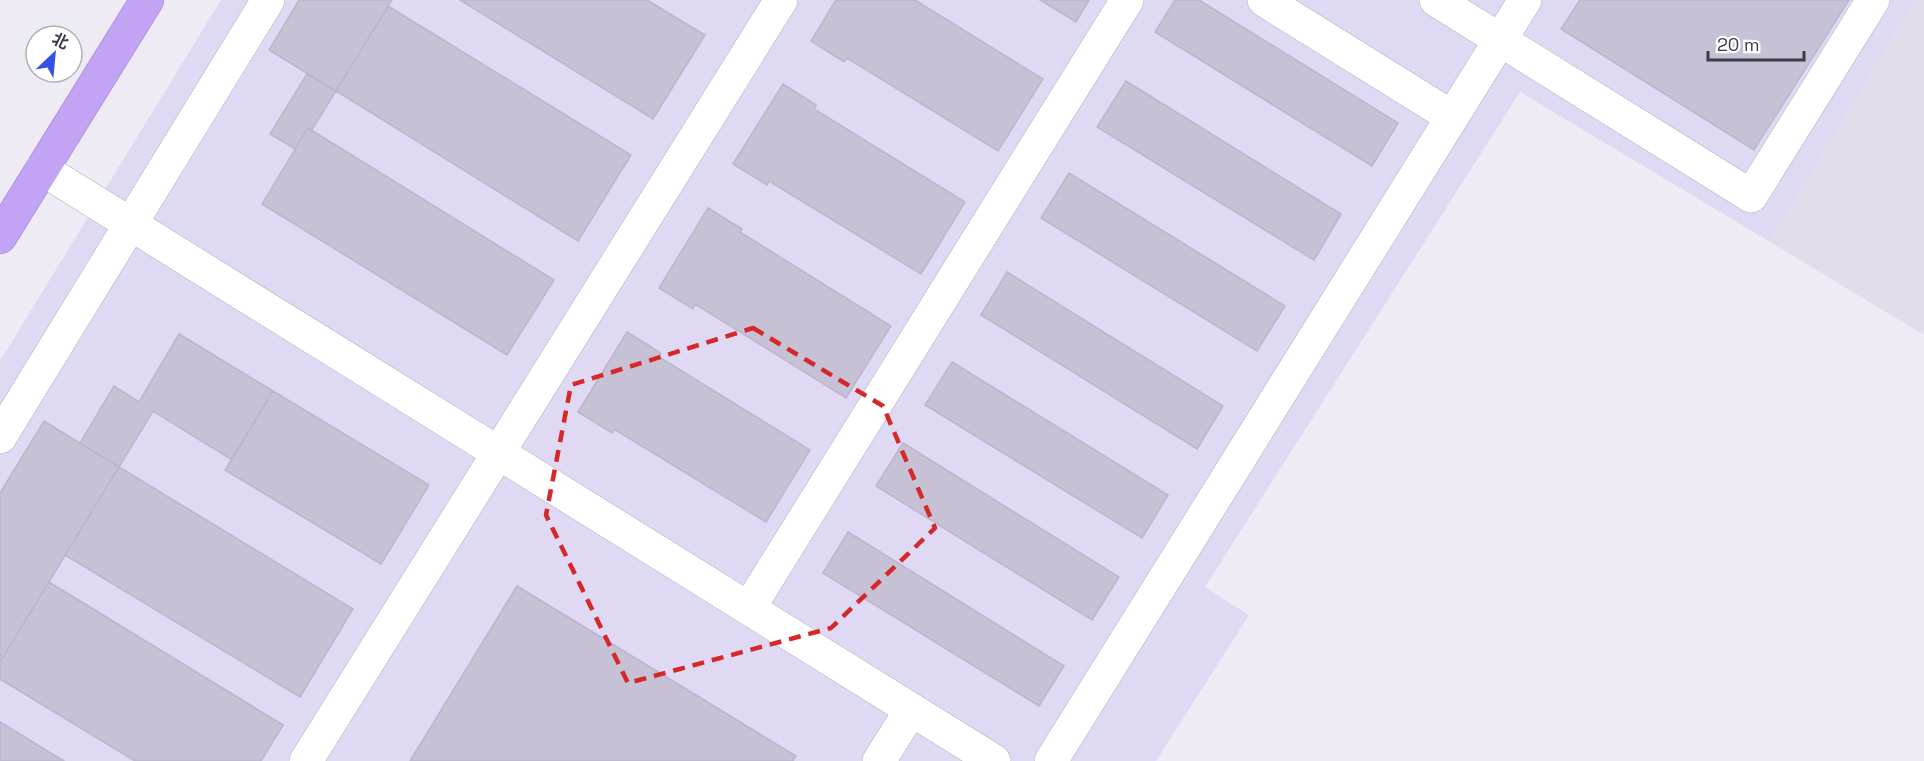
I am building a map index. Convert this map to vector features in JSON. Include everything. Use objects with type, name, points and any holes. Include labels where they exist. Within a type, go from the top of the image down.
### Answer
[{"type":"main road","points":[[0,237],[147,0]]},
{"type":"lane","points":[[0,437],[268,0]]},
{"type":"lane","points":[[306,761],[781,0]]},
{"type":"lane","points":[[749,608],[1128,0]]},
{"type":"lane","points":[[1264,0],[1452,117]]},
{"type":"lane","points":[[1436,0],[1751,196],[1873,0]]},
{"type":"lane","points":[[1051,761],[1525,0]]},
{"type":"lane","points":[[42,169],[994,761]]},
{"type":"lane","points":[[879,761],[911,710]]},
{"type":"highlighted area","points":[[753,328],[883,406],[935,528],[831,628],[628,683],[546,515],[571,385]]},
{"type":"shaded area","points":[[221,0],[1916,0],[1770,242],[1520,92],[1205,587],[1249,615],[1156,761],[0,761],[0,361]]},
{"type":"shaded area","points":[[1916,0],[1924,0],[1924,335],[1770,242]]},
{"type":"building","points":[[299,0],[392,0],[336,91],[269,50]]},
{"type":"building","points":[[460,0],[647,0],[705,35],[653,119]]},
{"type":"building","points":[[836,0],[915,0],[1043,79],[998,151],[847,58],[844,62],[811,41]]},
{"type":"building","points":[[1040,0],[1089,0],[1076,22]]},
{"type":"building","points":[[1175,0],[1199,0],[1398,123],[1372,166],[1155,32]]},
{"type":"building","points":[[1580,0],[1849,0],[1754,150],[1561,29]]},
{"type":"building","points":[[388,6],[631,155],[578,241],[336,91]]},
{"type":"building","points":[[307,74],[336,91],[311,131],[308,128],[295,149],[270,134]]},
{"type":"building","points":[[1126,81],[1341,214],[1314,260],[1097,127]]},
{"type":"building","points":[[783,84],[816,105],[814,109],[965,202],[921,274],[769,181],[767,185],[733,164]]},
{"type":"building","points":[[308,128],[554,280],[507,355],[262,204]]},
{"type":"building","points":[[1069,173],[1285,306],[1257,351],[1041,218]]},
{"type":"building","points":[[708,208],[742,229],[740,232],[891,326],[846,398],[695,304],[693,309],[659,288]]},
{"type":"building","points":[[1007,272],[1223,406],[1197,449],[981,315]]},
{"type":"building","points":[[627,332],[661,353],[659,357],[810,450],[766,522],[614,429],[612,433],[578,412]]},
{"type":"building","points":[[179,334],[273,391],[232,460],[153,411],[119,467],[80,443],[114,386],[139,402]]},
{"type":"building","points":[[952,362],[1168,495],[1142,538],[925,405]]},
{"type":"building","points":[[273,391],[429,485],[381,564],[225,470]]},
{"type":"building","points":[[44,421],[119,467],[0,662],[0,493]]},
{"type":"building","points":[[903,443],[1119,577],[1092,620],[876,486]]},
{"type":"building","points":[[119,467],[353,609],[300,697],[65,555]]},
{"type":"building","points":[[848,532],[1064,666],[1039,706],[823,573]]},
{"type":"building","points":[[49,582],[283,725],[261,761],[135,761],[0,679],[0,662]]},
{"type":"building","points":[[517,586],[796,756],[793,761],[410,761]]},
{"type":"building","points":[[0,722],[64,761],[0,761]]}]
